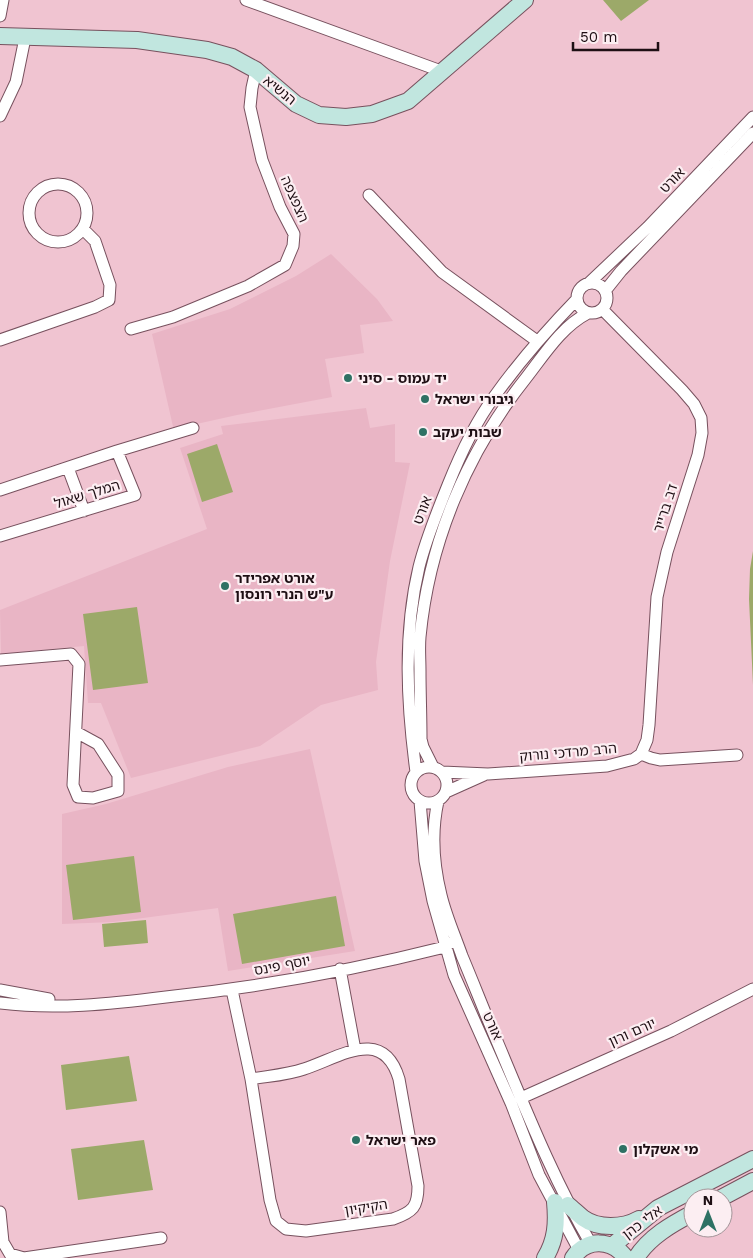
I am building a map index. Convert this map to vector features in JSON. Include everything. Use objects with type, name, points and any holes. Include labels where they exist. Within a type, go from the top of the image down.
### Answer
[{"type":"street","points":[[0,16],[3,0]]},
{"type":"street","points":[[246,0],[441,71]]},
{"type":"street","name":"הנשיא","points":[[0,36],[137,40],[207,50],[232,57],[256,70],[296,104],[319,116],[346,117],[372,114],[408,101],[525,0]]},
{"type":"street","points":[[0,116],[16,82],[25,38]]},
{"type":"street","name":"הצפצפה","points":[[131,329],[181,313],[248,286],[285,265],[294,246],[294,234],[280,208],[262,160],[250,107],[256,70]]},
{"type":"street","name":"אורט","points":[[589,284],[643,232],[753,117]]},
{"type":"street","name":"אורט","points":[[605,291],[620,271],[753,133]]},
{"type":"street","points":[[56,183],[67,184],[75,188],[82,195],[88,213],[83,229],[68,241],[49,241],[34,230],[29,216],[30,202],[36,193],[45,186],[56,183]]},
{"type":"street","points":[[369,194],[442,272],[537,341]]},
{"type":"street","points":[[0,340],[95,307],[109,300],[110,285],[95,241],[83,229]]},
{"type":"street","points":[[589,284],[598,285],[605,291],[607,300],[602,310],[588,313],[581,308],[577,299],[581,288],[589,284]]},
{"type":"street","name":"אורט","points":[[416,772],[408,664],[413,605],[425,545],[452,475],[472,433],[493,398],[537,341],[577,299]]},
{"type":"street","name":"דב ברייר","points":[[602,310],[682,390],[694,404],[701,418],[702,433],[698,454],[667,552],[657,597],[649,726],[647,740],[641,754]]},
{"type":"street","name":"אורט","points":[[437,770],[423,747],[421,739],[420,638],[426,596],[444,526],[458,490],[483,440],[506,403],[547,350],[572,322],[588,313]]},
{"type":"street","points":[[0,490],[193,428]]},
{"type":"street","name":"המלך שאול","points":[[0,536],[134,495],[117,451]]},
{"type":"street","points":[[68,468],[84,511]]},
{"type":"street","points":[[0,660],[72,654],[79,664],[73,785],[78,797],[93,798],[118,791],[118,775],[98,744],[76,732]]},
{"type":"street","points":[[641,754],[660,760],[738,755]]},
{"type":"street","name":"הרב מרדכי נורוק","points":[[437,770],[488,774],[607,766],[634,759],[641,754]]},
{"type":"street","points":[[424,767],[437,770],[447,782],[446,792],[438,801],[432,803],[420,802],[410,788],[412,776],[424,767]]},
{"type":"street","name":"הרב מרדכי נורוק","points":[[446,792],[488,774]]},
{"type":"street","name":"אורט","points":[[438,801],[433,839],[441,896],[454,935],[581,1251]]},
{"type":"street","name":"אורט","points":[[420,802],[425,861],[433,901],[454,975],[511,1103],[539,1175],[561,1203]]},
{"type":"street","points":[[445,948],[454,935]]},
{"type":"street","name":"יוסף פינס","points":[[0,1003],[29,1005],[108,1004],[232,990],[445,948]]},
{"type":"street","points":[[340,969],[355,1050]]},
{"type":"street","name":"יורם ורון","points":[[521,1098],[671,1031],[753,989]]},
{"type":"street","name":"יוסף פינס","points":[[0,990],[60,1001],[108,1004]]},
{"type":"street","name":"הקיקיון","points":[[232,990],[251,1079],[270,1200],[276,1222],[286,1229],[306,1231],[393,1219],[413,1210],[418,1200],[418,1186],[399,1078],[395,1066],[386,1054],[374,1049],[355,1050],[302,1070],[251,1079]]},
{"type":"street","name":"אלי כהן","points":[[612,1246],[658,1208],[753,1159]]},
{"type":"street","points":[[733,1192],[753,1181]]},
{"type":"street","points":[[545,1258],[554,1237],[556,1219],[561,1203],[584,1219],[599,1226],[631,1224],[658,1208]]},
{"type":"street","points":[[0,1212],[3,1242],[10,1254],[24,1258],[161,1238]]},
{"type":"street","name":"אלי כהן","points":[[636,1258],[648,1243],[662,1231],[683,1219]]},
{"type":"street","points":[[581,1251],[605,1244],[619,1250],[626,1258]]},
{"type":"shaded area","points":[[331,254],[377,299],[393,321],[360,325],[364,353],[325,359],[332,397],[237,415],[174,431],[152,334],[230,309],[296,276]]},
{"type":"shaded area","name":"אורט אפרידר ע\"ש הנרי רונסון","points":[[366,408],[370,428],[395,424],[395,462],[410,463],[390,561],[376,662],[378,690],[321,705],[260,746],[131,778],[101,703],[88,703],[84,646],[1,654],[0,610],[207,529],[180,448],[223,434],[221,426]]},
{"type":"shaded area","points":[[310,749],[355,951],[228,971],[218,908],[113,922],[62,924],[62,814],[106,804],[228,767]]},
{"type":"green space","points":[[603,0],[649,0],[621,21]]},
{"type":"green space","points":[[217,444],[233,492],[202,502],[187,454]]},
{"type":"green space","points":[[753,551],[753,685],[749,599]]},
{"type":"green space","points":[[137,607],[148,683],[93,690],[83,614]]},
{"type":"green space","points":[[134,856],[141,912],[73,920],[66,865]]},
{"type":"green space","points":[[336,896],[345,946],[242,964],[233,914]]},
{"type":"green space","points":[[146,920],[148,943],[104,947],[102,924]]},
{"type":"green space","points":[[129,1056],[137,1101],[66,1110],[61,1065]]},
{"type":"green space","points":[[144,1140],[153,1190],[78,1200],[71,1149]]},
{"type":"place","name":"יד עמוס - סיני","points":[[348,378]]},
{"type":"place","name":"גיבורי ישראל","points":[[425,399]]},
{"type":"place","name":"שבות יעקב","points":[[423,432]]},
{"type":"place","name":"אורט אפרידר ע\"ש הנרי רונסון","points":[[225,586]]},
{"type":"place","name":"פאר ישראל","points":[[356,1140]]},
{"type":"place","name":"מי אשקלון","points":[[623,1149]]}]
